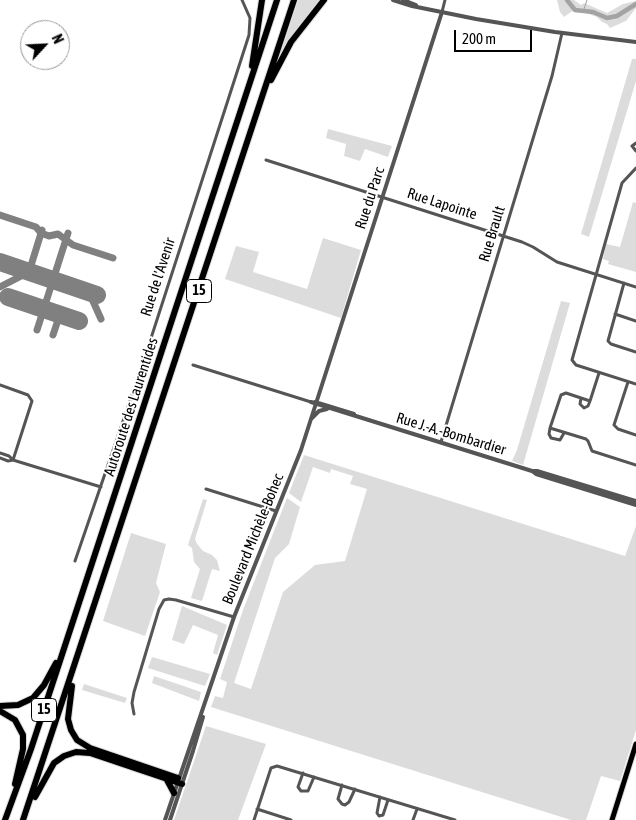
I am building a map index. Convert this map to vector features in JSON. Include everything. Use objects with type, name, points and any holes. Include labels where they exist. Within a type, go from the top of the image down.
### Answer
[{"type":"highway","points":[[250,84],[262,0]]},
{"type":"highway","name":"Autoroute des Laurentides","points":[[5,820],[66,644],[277,0]]},
{"type":"highway","name":"Autoroute des Laurentides","points":[[25,817],[294,0]]},
{"type":"highway","points":[[261,100],[291,42],[324,0]]},
{"type":"highway","points":[[0,706],[22,704],[36,695],[48,679],[66,644]]},
{"type":"highway","points":[[76,664],[68,716],[70,728],[77,740],[90,748],[181,781]]},
{"type":"highway","points":[[0,711],[16,720],[21,728],[23,738],[23,751],[10,805]]},
{"type":"highway","points":[[25,817],[53,765],[64,756],[74,752],[90,753],[167,780],[181,781]]},
{"type":"highway","points":[[167,780],[174,793]]},
{"type":"main road","points":[[612,820],[636,744]]},
{"type":"street","name":"Rue de l'Avenir","points":[[75,561],[249,36],[250,18],[242,0]]},
{"type":"street","points":[[393,0],[406,5],[562,33],[636,42]]},
{"type":"street","points":[[403,0],[423,8]]},
{"type":"street","name":"Rue du Parc","points":[[316,403],[445,0]]},
{"type":"street","name":"Rue Brault","points":[[441,442],[552,76],[562,33]]},
{"type":"street","points":[[636,143],[632,147],[636,151]]},
{"type":"street","name":"Rue Lapointe","points":[[266,160],[503,236],[533,247],[556,261],[636,287]]},
{"type":"street","points":[[636,168],[622,183],[572,360],[575,364],[636,384]]},
{"type":"street","points":[[624,283],[608,338],[611,344],[636,352]]},
{"type":"street","points":[[615,314],[636,321]]},
{"type":"street","name":"Rue J.-A.-Bombardier","points":[[192,365],[363,418]]},
{"type":"street","points":[[581,398],[580,404],[584,408],[588,406],[599,373]]},
{"type":"street","points":[[628,382],[614,425],[618,429],[636,435]]},
{"type":"street","points":[[0,385],[28,395],[32,401],[13,460]]},
{"type":"street","points":[[564,433],[560,440],[551,438],[549,434],[561,395],[566,393],[590,401]]},
{"type":"street","name":"Rue J.-A.-Bombardier","points":[[316,403],[328,409],[636,501]]},
{"type":"street","name":"Boulevard Michèle-Bohec","points":[[170,820],[234,617],[301,450],[316,403]]},
{"type":"street","points":[[311,420],[319,411],[328,409]]},
{"type":"street","points":[[550,428],[586,439],[592,450],[636,465]]},
{"type":"street","points":[[0,453],[10,456],[13,460]]},
{"type":"street","points":[[0,458],[8,461],[13,460],[101,487]]},
{"type":"street","name":"Rue J.-A.-Bombardier","points":[[532,471],[536,474],[636,505]]},
{"type":"street","points":[[206,489],[276,511]]},
{"type":"street","points":[[134,714],[132,703],[134,692],[164,600],[176,600],[234,617]]},
{"type":"street","points":[[254,820],[271,768],[277,766],[453,820]]},
{"type":"street","points":[[303,773],[298,787],[301,791],[308,791],[314,777]]},
{"type":"street","name":"Boulevard Michèle-Bohec","points":[[165,820],[174,793],[181,781]]},
{"type":"street","points":[[342,785],[338,799],[340,804],[345,805],[350,802],[355,789]]},
{"type":"street","points":[[380,797],[376,813],[379,816],[383,815],[388,800]]},
{"type":"street","points":[[413,820],[417,808]]},
{"type":"street","points":[[257,809],[283,819],[292,820]]},
{"type":"shaded area","points":[[298,0],[321,0],[278,61]]},
{"type":"shaded area","points":[[557,0],[574,0],[581,5],[584,3],[607,13],[623,4],[636,1],[636,8],[626,21],[610,28],[597,17],[575,9],[564,17],[560,12]]},
{"type":"shaded area","points":[[632,59],[636,59],[636,81],[589,237],[581,234]]},
{"type":"shaded area","points":[[328,129],[392,146],[388,157],[365,149],[360,161],[344,156],[346,144],[326,138]]},
{"type":"shaded area","points":[[633,202],[636,203],[636,272],[608,264],[609,261],[603,259],[606,244],[620,247]]},
{"type":"shaded area","points":[[323,238],[361,250],[341,318],[225,279],[236,246],[259,252],[253,272],[307,289]]},
{"type":"shaded area","points":[[561,301],[570,303],[523,465],[512,461],[517,450]]},
{"type":"shaded area","points":[[304,455],[625,556],[636,526],[636,730],[620,781],[601,776],[586,820],[571,820],[211,707],[215,696],[223,698],[227,682],[220,679],[243,610],[287,498],[300,507],[289,544],[275,558],[234,683],[251,689],[283,592],[315,565],[345,561],[367,489],[350,484],[353,476],[331,469],[330,473],[313,467],[301,502],[289,493]]},
{"type":"shaded area","points":[[203,499],[207,500],[195,539],[203,551],[212,555],[217,560],[220,571],[212,569],[202,601],[191,598],[200,569],[194,562],[192,548],[188,545]]},
{"type":"shaded area","points":[[131,533],[166,544],[156,583],[160,592],[145,636],[103,621]]},
{"type":"shaded area","points":[[182,606],[227,625],[217,655],[213,653],[218,635],[193,625],[184,644],[172,640]]},
{"type":"shaded area","points":[[152,657],[210,674],[205,686],[148,668]]},
{"type":"shaded area","points":[[154,676],[201,692],[199,701],[152,683]]},
{"type":"shaded area","points":[[84,684],[127,698],[125,703],[82,690]]},
{"type":"shaded area","points":[[206,726],[266,744],[238,820],[174,820]]},
{"type":"waterway","points":[[567,0],[575,10],[593,12],[607,18],[617,16],[636,4]]},
{"type":"waterway","points":[[583,12],[587,0]]},
{"type":"taxiway","points":[[0,215],[36,227],[41,233],[49,236],[58,234],[73,245],[113,258]]},
{"type":"taxiway","points":[[0,287],[29,272],[42,230]]},
{"type":"taxiway","points":[[37,330],[68,233]]},
{"type":"taxiway","points":[[93,293],[92,299],[101,319]]},
{"type":"taxiway","points":[[53,335],[60,314]]},
{"type":"runway","points":[[0,262],[97,295]]},
{"type":"runway","points":[[8,297],[79,321]]}]
